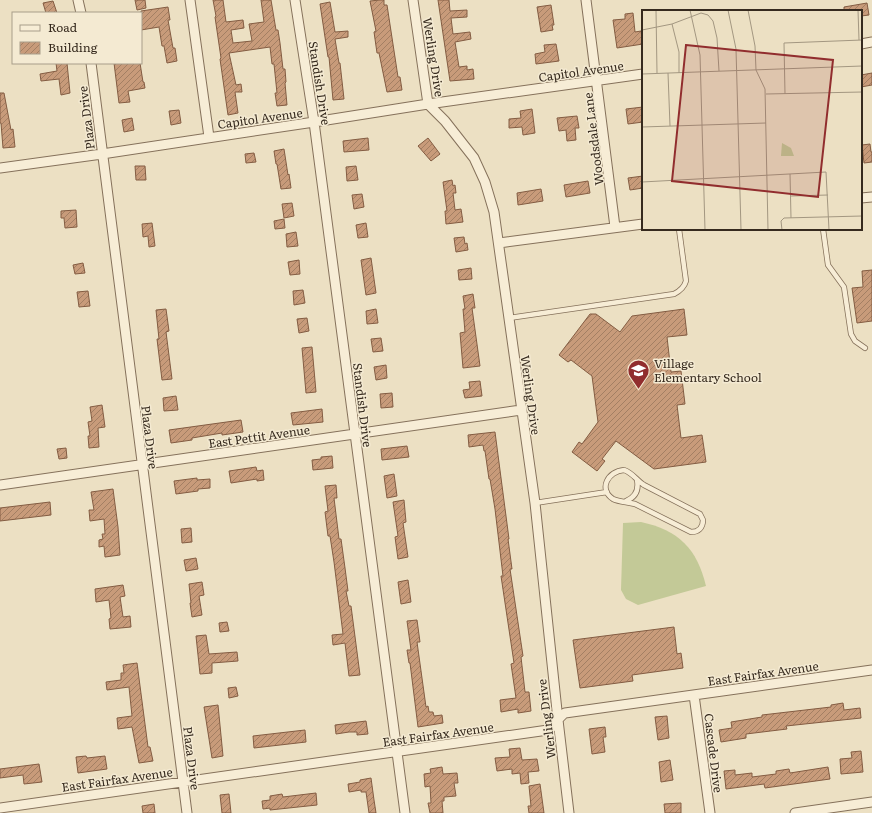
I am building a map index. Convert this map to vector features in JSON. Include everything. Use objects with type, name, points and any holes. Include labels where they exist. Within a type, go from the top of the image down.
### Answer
[{"type":"street","points":[[78,0],[81,12]]},
{"type":"street","points":[[190,0],[209,137]]},
{"type":"street","name":"Standish Drive","points":[[295,0],[314,122],[405,813]]},
{"type":"street","name":"Werling Drive","points":[[413,0],[428,104],[445,120],[464,143],[480,170],[490,195],[499,243],[535,503],[569,813]]},
{"type":"street","name":"Woodsdale Lane","points":[[586,0],[598,81],[615,227]]},
{"type":"street","points":[[862,44],[872,42]]},
{"type":"street","name":"Plaza Drive","points":[[91,64],[187,813]]},
{"type":"street","name":"Capitol Avenue","points":[[0,168],[102,154],[428,104],[642,74]]},
{"type":"street","points":[[862,198],[872,197]]},
{"type":"street","points":[[499,243],[642,224]]},
{"type":"street","name":"East Pettit Avenue","points":[[0,485],[521,410]]},
{"type":"street","name":"East Fairfax Avenue","points":[[0,808],[548,730],[555,726],[558,720],[565,713],[872,670]]},
{"type":"street","name":"Cascade Drive","points":[[694,695],[710,813]]},
{"type":"street","points":[[795,813],[872,802]]},
{"type":"lane","points":[[509,318],[674,294],[680,291],[686,280],[680,230]]},
{"type":"lane","points":[[823,230],[828,265],[844,287],[852,334],[855,341],[865,348]]},
{"type":"lane","points":[[626,501],[691,532],[698,530],[703,525],[702,517],[698,512],[644,485],[629,472],[624,470],[613,473],[607,481],[607,492],[615,500],[620,502],[631,499],[637,490],[637,480]]},
{"type":"lane","points":[[535,503],[607,492]]},
{"type":"green space","points":[[641,522],[666,530],[684,543],[697,562],[706,586],[638,605],[626,599],[621,590],[623,523]]},
{"type":"building","points":[[135,0],[145,0],[146,8],[137,10]]},
{"type":"building","points":[[213,0],[223,0],[226,22],[243,20],[244,28],[231,30],[233,43],[252,41],[249,24],[264,22],[261,0],[271,0],[276,30],[278,30],[283,69],[285,69],[287,105],[277,106],[274,64],[272,64],[270,47],[229,53],[236,85],[241,84],[242,92],[235,92],[238,113],[228,115]]},
{"type":"building","points":[[384,0],[384,5],[387,5],[398,77],[400,77],[402,90],[387,92],[379,53],[377,53],[374,32],[376,31],[370,1]]},
{"type":"building","points":[[438,0],[449,0],[450,11],[467,10],[467,17],[451,18],[453,34],[470,32],[471,39],[455,42],[459,67],[467,66],[467,70],[473,69],[474,79],[450,81]]},
{"type":"building","points":[[53,1],[57,12],[46,12],[43,3]]},
{"type":"building","points":[[330,2],[335,32],[348,31],[348,37],[335,39],[340,63],[344,99],[333,100],[329,57],[320,4]]},
{"type":"building","points":[[867,3],[869,15],[862,16],[862,10],[844,10],[844,7]]},
{"type":"building","points":[[551,5],[554,25],[552,25],[553,30],[541,32],[537,7]]},
{"type":"building","points":[[168,7],[170,20],[168,20],[177,61],[167,63],[159,27],[142,30],[141,11]]},
{"type":"building","points":[[633,13],[635,32],[641,31],[642,44],[617,48],[613,20],[625,19],[625,14]]},
{"type":"building","points":[[556,44],[559,61],[536,64],[535,54],[545,52],[544,45]]},
{"type":"building","points":[[56,64],[67,64],[70,93],[61,95],[59,79],[41,81],[40,74],[57,71]]},
{"type":"building","points":[[114,64],[140,64],[145,88],[128,91],[130,102],[119,103]]},
{"type":"building","points":[[872,73],[872,85],[862,87],[862,75]]},
{"type":"building","points":[[0,93],[4,93],[11,130],[13,129],[15,147],[3,148],[0,123]]},
{"type":"building","points":[[642,107],[642,122],[628,124],[626,109]]},
{"type":"building","points":[[532,109],[535,133],[523,135],[522,127],[509,128],[509,119],[521,118],[520,111]]},
{"type":"building","points":[[179,110],[181,123],[171,125],[169,111]]},
{"type":"building","points":[[577,116],[579,128],[575,128],[576,140],[567,141],[566,130],[559,131],[557,118]]},
{"type":"building","points":[[132,118],[134,130],[124,132],[122,120]]},
{"type":"building","points":[[368,138],[369,150],[344,152],[343,141]]},
{"type":"building","points":[[428,138],[440,154],[431,161],[418,146]]},
{"type":"building","points":[[870,144],[872,162],[864,163],[862,145]]},
{"type":"building","points":[[284,149],[291,188],[281,189],[274,151]]},
{"type":"building","points":[[254,153],[256,162],[246,163],[245,154]]},
{"type":"building","points":[[135,166],[145,166],[146,180],[136,180]]},
{"type":"building","points":[[356,166],[358,180],[347,181],[346,167]]},
{"type":"building","points":[[642,176],[642,188],[630,190],[628,178]]},
{"type":"building","points":[[452,180],[453,186],[455,185],[456,193],[453,193],[455,210],[461,209],[463,222],[446,224],[445,211],[447,211],[443,182]]},
{"type":"building","points":[[588,181],[590,193],[566,197],[564,185]]},
{"type":"building","points":[[541,189],[543,201],[518,205],[517,193]]},
{"type":"building","points":[[362,194],[364,207],[354,209],[352,195]]},
{"type":"building","points":[[292,203],[294,216],[284,218],[282,204]]},
{"type":"building","points":[[76,210],[77,227],[65,228],[64,218],[61,218],[61,211]]},
{"type":"building","points":[[284,219],[285,228],[275,229],[274,221]]},
{"type":"building","points":[[152,223],[155,246],[149,247],[148,236],[143,237],[142,224]]},
{"type":"building","points":[[366,223],[368,237],[358,238],[356,225]]},
{"type":"building","points":[[296,232],[298,246],[287,247],[286,234]]},
{"type":"building","points":[[464,237],[468,250],[456,252],[454,238]]},
{"type":"building","points":[[371,258],[376,293],[366,295],[361,260]]},
{"type":"building","points":[[299,260],[300,274],[290,275],[288,262]]},
{"type":"building","points":[[83,263],[85,273],[75,274],[73,265]]},
{"type":"building","points":[[471,268],[472,279],[459,280],[458,270]]},
{"type":"building","points":[[872,270],[872,321],[857,323],[852,288],[863,287],[862,271]]},
{"type":"building","points":[[303,290],[305,303],[294,305],[293,291]]},
{"type":"building","points":[[88,291],[90,306],[79,307],[77,292]]},
{"type":"building","points":[[473,294],[475,308],[472,308],[480,366],[463,368],[460,333],[465,332],[463,309],[465,309],[463,296]]},
{"type":"building","points":[[166,309],[169,331],[166,332],[172,379],[162,380],[157,339],[159,339],[156,310]]},
{"type":"building","points":[[376,309],[378,323],[367,324],[366,311]]},
{"type":"building","name":"Village Elementary School","points":[[684,309],[687,335],[667,337],[671,372],[681,371],[685,404],[677,405],[681,438],[702,435],[706,462],[654,469],[616,441],[602,459],[605,461],[597,471],[572,452],[579,442],[582,444],[598,422],[592,376],[571,360],[568,362],[559,355],[590,314],[596,314],[620,332],[632,316]]},
{"type":"building","points":[[307,318],[309,331],[299,333],[297,319]]},
{"type":"building","points":[[381,338],[383,351],[373,352],[371,339]]},
{"type":"building","points":[[312,347],[316,392],[306,393],[302,348]]},
{"type":"building","points":[[386,365],[387,378],[376,380],[374,367]]},
{"type":"building","points":[[480,381],[482,396],[465,398],[463,390],[470,389],[469,382]]},
{"type":"building","points":[[392,393],[393,407],[381,408],[380,394]]},
{"type":"building","points":[[176,396],[178,410],[164,411],[163,398]]},
{"type":"building","points":[[102,405],[105,427],[98,428],[99,447],[89,448],[88,436],[90,436],[88,422],[92,421],[90,407]]},
{"type":"building","points":[[322,409],[323,422],[293,425],[291,413]]},
{"type":"building","points":[[241,420],[243,432],[222,435],[222,433],[171,443],[169,430]]},
{"type":"building","points":[[495,432],[509,539],[512,569],[510,569],[523,656],[521,657],[525,692],[529,692],[531,711],[518,713],[518,709],[501,712],[500,700],[516,698],[511,664],[514,663],[501,576],[503,576],[495,509],[485,451],[483,445],[469,447],[468,435]]},
{"type":"building","points":[[407,446],[409,457],[382,460],[381,449]]},
{"type":"building","points":[[66,448],[67,458],[59,459],[57,449]]},
{"type":"building","points":[[332,456],[333,468],[313,470],[312,460]]},
{"type":"building","points":[[256,467],[257,471],[263,470],[264,480],[257,481],[257,479],[231,483],[229,471]]},
{"type":"building","points":[[394,474],[397,496],[387,498],[384,476]]},
{"type":"building","points":[[197,478],[197,480],[210,479],[210,488],[176,494],[174,481]]},
{"type":"building","points":[[336,485],[337,498],[334,498],[339,539],[341,539],[348,591],[346,591],[349,606],[351,606],[360,675],[349,676],[345,643],[333,645],[332,635],[343,634],[334,562],[330,536],[328,536],[325,512],[328,511],[325,486]]},
{"type":"building","points":[[113,489],[120,555],[105,557],[104,546],[99,547],[99,540],[103,539],[102,534],[105,534],[104,519],[90,521],[89,510],[94,510],[91,492]]},
{"type":"building","points":[[404,500],[406,522],[403,523],[408,557],[398,559],[395,537],[398,536],[393,502]]},
{"type":"building","points":[[50,502],[51,515],[0,521],[0,508]]},
{"type":"building","points":[[191,528],[192,542],[182,543],[181,529]]},
{"type":"building","points":[[196,558],[198,569],[186,571],[184,560]]},
{"type":"building","points":[[408,580],[411,602],[401,604],[398,582]]},
{"type":"building","points":[[202,582],[204,595],[199,596],[202,615],[192,617],[189,584]]},
{"type":"building","points":[[123,585],[125,596],[120,597],[123,617],[130,616],[131,627],[110,629],[109,619],[111,618],[109,600],[96,602],[95,589]]},
{"type":"building","points":[[417,620],[420,642],[417,642],[426,707],[428,706],[429,712],[433,712],[434,716],[442,715],[443,723],[418,727],[407,650],[411,650],[407,621]]},
{"type":"building","points":[[227,622],[229,631],[220,632],[219,623]]},
{"type":"building","points":[[674,627],[677,654],[681,653],[683,668],[632,675],[633,681],[580,688],[573,640]]},
{"type":"building","points":[[206,635],[209,654],[237,652],[238,661],[212,663],[212,673],[200,674],[196,636]]},
{"type":"building","points":[[137,663],[148,747],[150,747],[153,761],[139,763],[132,727],[118,729],[117,718],[132,716],[129,687],[107,690],[106,682],[121,680],[121,673],[124,673],[123,665]]},
{"type":"building","points":[[236,687],[238,696],[229,698],[228,688]]},
{"type":"building","points":[[843,703],[844,710],[860,708],[861,718],[786,726],[787,729],[746,734],[746,738],[721,742],[719,730],[732,728],[731,722],[762,717],[762,715],[831,707],[831,705]]},
{"type":"building","points":[[218,705],[223,756],[212,758],[204,707]]},
{"type":"building","points":[[667,716],[669,738],[658,740],[655,717]]},
{"type":"building","points":[[366,721],[368,734],[357,735],[357,732],[349,732],[336,734],[335,725]]},
{"type":"building","points":[[605,727],[606,737],[603,737],[605,752],[592,754],[589,729]]},
{"type":"building","points":[[305,730],[306,742],[254,748],[253,736]]},
{"type":"building","points":[[520,748],[522,760],[537,759],[539,771],[528,772],[529,783],[521,784],[520,773],[512,774],[512,769],[497,771],[495,758],[510,757],[509,749]]},
{"type":"building","points":[[861,751],[863,772],[841,774],[840,759],[852,758],[851,752]]},
{"type":"building","points":[[86,756],[87,758],[105,756],[107,769],[78,773],[76,757]]},
{"type":"building","points":[[670,760],[673,780],[661,782],[659,762]]},
{"type":"building","points":[[39,764],[42,782],[24,784],[23,775],[0,778],[0,769]]},
{"type":"building","points":[[442,767],[443,774],[457,773],[458,783],[454,783],[456,796],[444,797],[444,801],[442,801],[443,813],[430,813],[428,803],[431,803],[430,786],[425,787],[424,774],[431,773],[430,769]]},
{"type":"building","points":[[828,767],[830,779],[765,788],[764,784],[726,789],[724,771],[735,770],[735,775],[752,773],[752,777],[776,774],[776,771],[789,769],[790,773]]},
{"type":"building","points":[[371,778],[376,813],[369,813],[366,792],[361,792],[361,790],[349,792],[348,784]]},
{"type":"building","points":[[540,784],[544,813],[529,813],[528,806],[531,806],[529,786]]},
{"type":"building","points":[[316,793],[317,805],[270,810],[270,808],[263,809],[262,801],[270,800],[270,796],[282,794],[283,797]]},
{"type":"building","points":[[229,794],[231,813],[222,813],[220,795]]},
{"type":"building","points":[[681,803],[681,813],[665,813],[664,804]]},
{"type":"building","points":[[154,804],[155,813],[143,813],[142,806]]},
{"type":"place","name":"Village Elementary School","points":[[638,390]]}]
